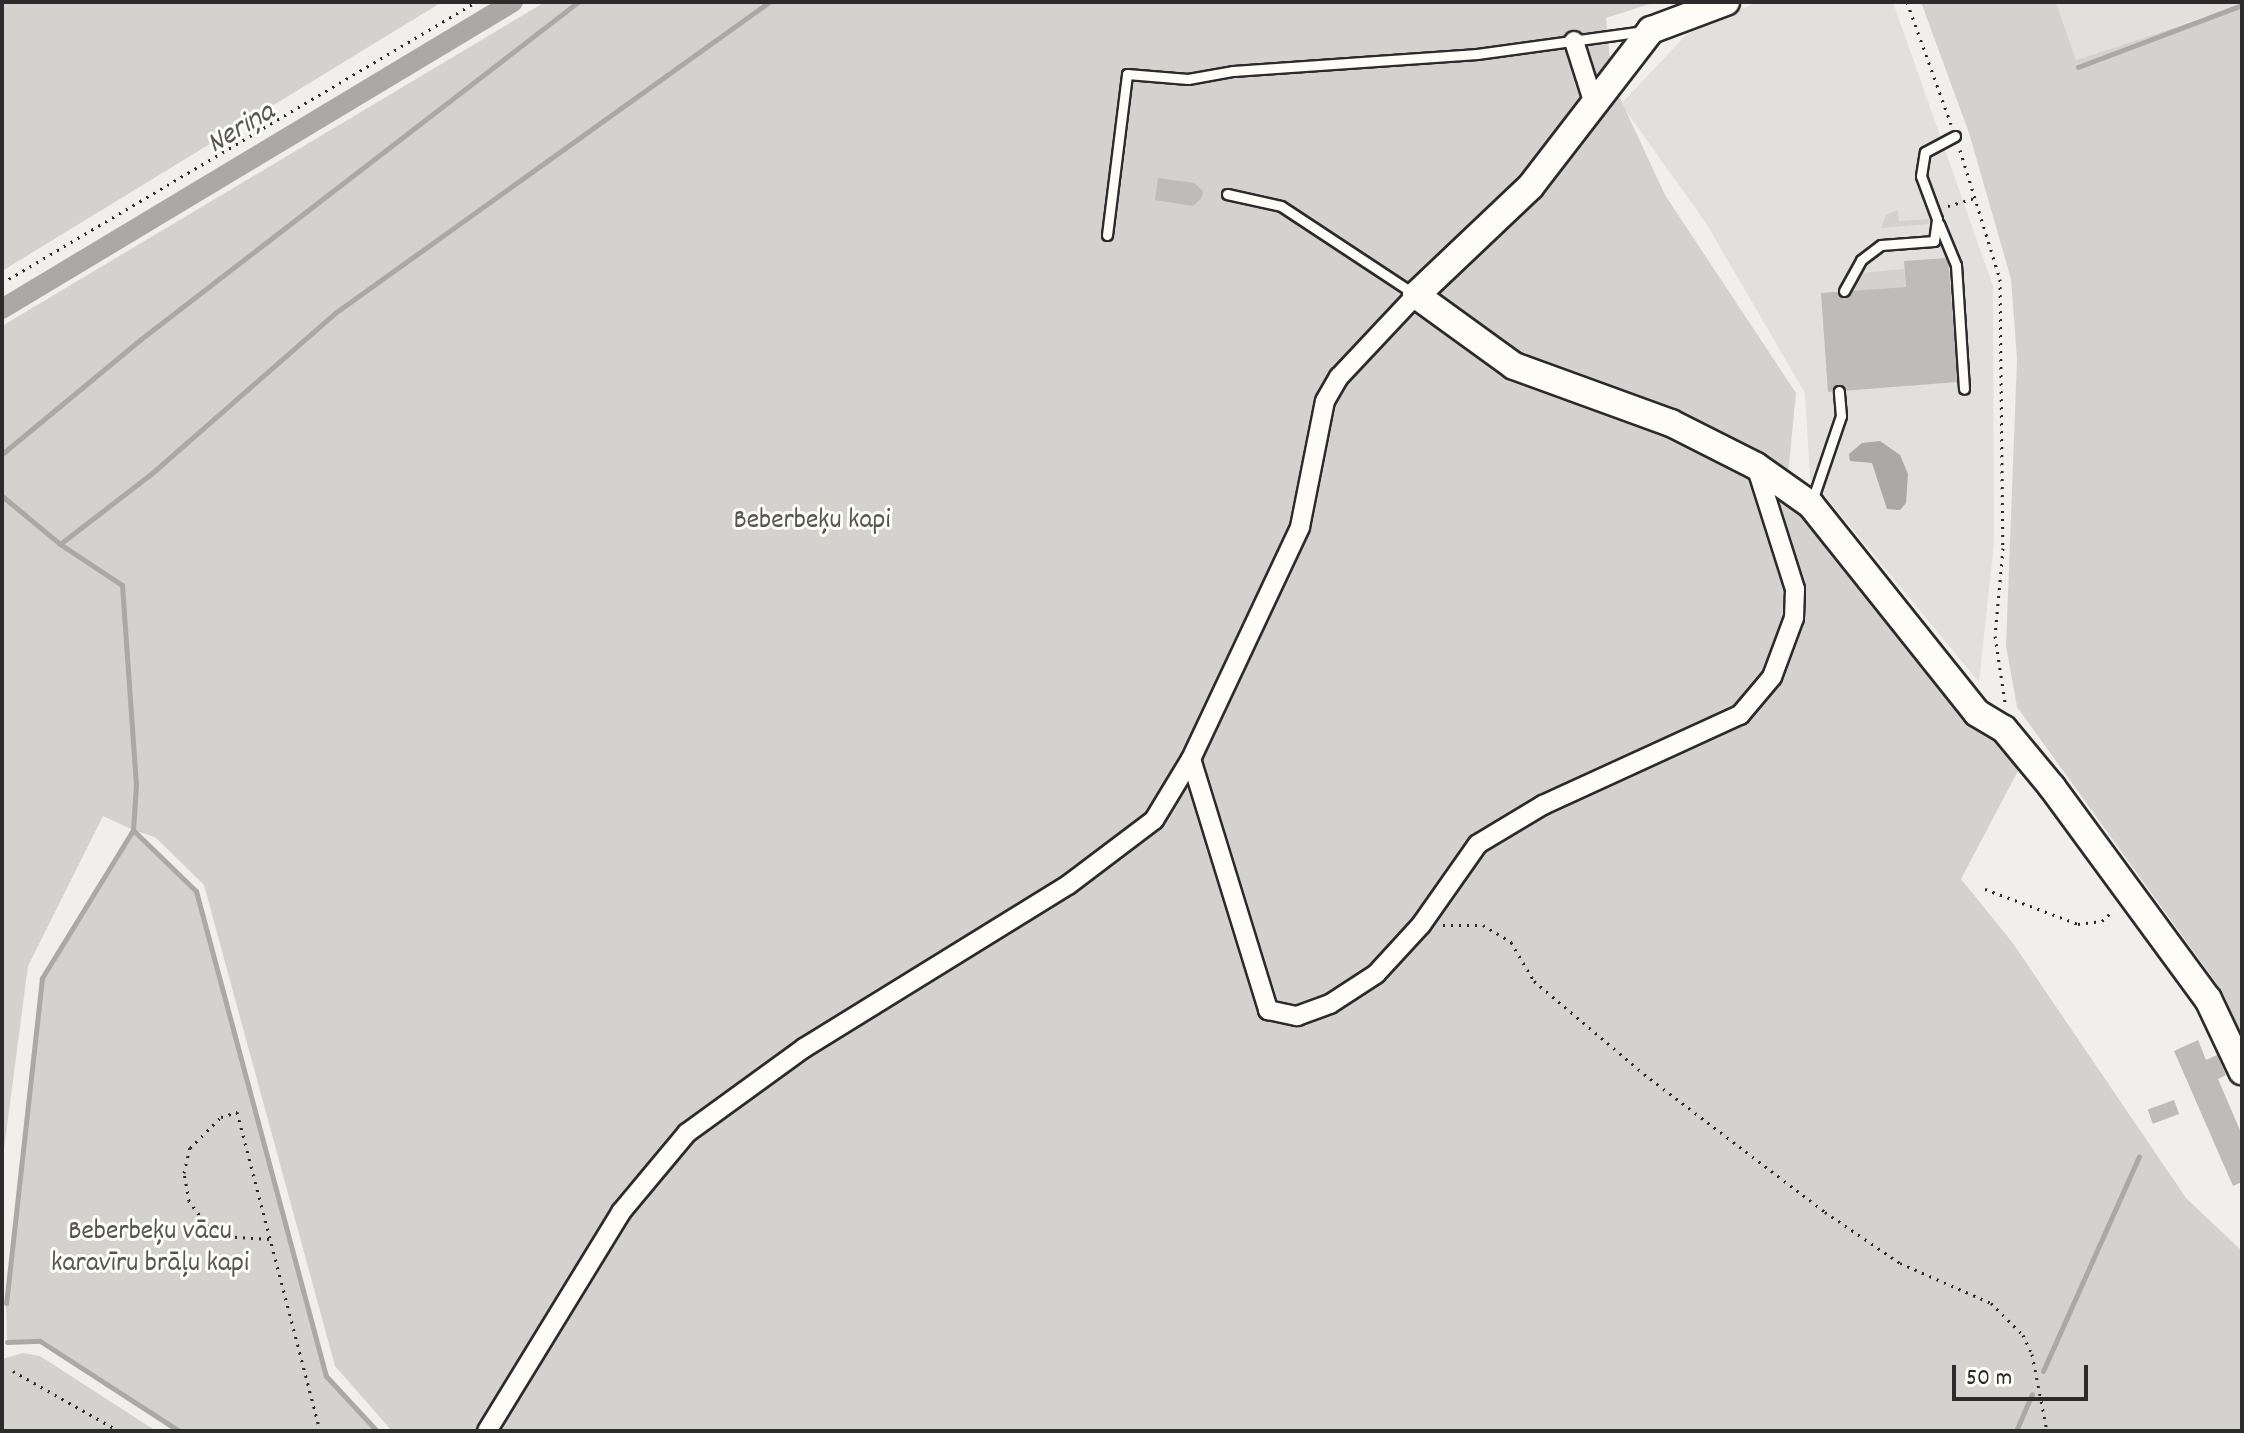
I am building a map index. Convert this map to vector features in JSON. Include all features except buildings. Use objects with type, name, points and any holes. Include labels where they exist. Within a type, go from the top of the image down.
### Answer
[{"type":"street","points":[[487,1431],[621,1212],[687,1133],[804,1048],[1068,885],[1154,820],[1191,759],[1300,527],[1325,401],[1339,377],[1416,295],[1531,186],[1651,30],[1726,2]]},
{"type":"street","points":[[1574,41],[1594,104]]},
{"type":"street","points":[[1416,295],[1514,366],[1671,423],[1756,466],[1811,505],[1977,713],[2004,729],[2122,880],[2208,999],[2242,1071]]},
{"type":"street","points":[[1191,759],[1268,1010],[1297,1016],[1330,1004],[1376,974],[1421,925],[1478,844],[1543,805],[1740,715],[1772,677],[1794,618],[1795,589],[1756,466]]},
{"type":"lane","points":[[1107,235],[1127,74],[1188,79],[1233,71],[1477,54],[1651,30]]},
{"type":"lane","points":[[1955,136],[1925,152],[1921,176],[1956,265],[1964,389]]},
{"type":"lane","points":[[1227,194],[1281,206],[1416,295]]},
{"type":"lane","points":[[1844,291],[1861,260],[1881,245],[1934,241],[1935,214]]},
{"type":"lane","points":[[1811,505],[1841,416],[1839,391]]},
{"type":"path","points":[[2,283],[476,2]]},
{"type":"path","points":[[1907,2],[1955,136],[2000,279],[2003,320],[2003,548],[1995,636],[2008,712],[2004,729]]},
{"type":"path","points":[[1935,214],[1975,198]]},
{"type":"path","points":[[1985,889],[2091,925],[2111,914],[2122,880]]},
{"type":"path","points":[[1421,925],[1483,925],[1511,942],[1534,981],[1644,1074],[1825,1212],[1900,1263],[1991,1303],[2023,1335],[2032,1354],[2047,1431]]},
{"type":"path","points":[[269,1239],[224,1236],[203,1220],[189,1201],[184,1173],[190,1148],[221,1117],[237,1112],[320,1431]]},
{"type":"path","points":[[13,1371],[119,1431]]},
{"type":"shaded area","points":[[1757,2],[1893,2],[1993,286],[1994,543],[1979,682],[1810,478],[1805,393],[1706,223],[1621,104],[1687,34]]},
{"type":"shaded area","points":[[2056,2],[2242,2],[2242,4],[2076,60]]},
{"type":"shaded area","points":[[1880,441],[1900,455],[1908,474],[1906,503],[1900,510],[1887,509],[1872,463],[1850,461],[1849,454],[1862,443]]},
{"type":"green space","points":[[2,2],[442,2],[2,271]]},
{"type":"green space","points":[[545,2],[1656,2],[1606,18],[1612,81],[1665,195],[1796,393],[1785,505],[1809,520],[1894,634],[2019,769],[1961,879],[2012,942],[2186,1198],[2242,1251],[2242,1431],[392,1431],[335,1366],[204,885],[155,837],[136,831],[196,891],[326,1376],[377,1431],[179,1431],[40,1341],[7,1342],[6,1303],[42,978],[133,830],[103,816],[28,966],[2,1164],[2,326]]},
{"type":"green space","points":[[1921,2],[2056,2],[2076,60],[2242,5],[2242,1037],[2222,991],[2017,707],[2006,646],[2017,359],[2011,279],[1969,133]]},
{"type":"green space","points":[[1898,210],[1899,221],[1929,219],[1929,224],[1881,228],[1886,215]]},
{"type":"green space","points":[[1904,269],[1906,287],[1854,291],[1860,273]]},
{"type":"green space","points":[[23,1353],[40,1356],[156,1431],[2,1431],[2,1359]]},
{"type":"waterway","name":"Neriņa","points":[[2,309],[513,2]]},
{"type":"waterway","points":[[2,454],[141,339],[578,2]]},
{"type":"waterway","points":[[60,544],[151,474],[335,313],[769,2]]},
{"type":"waterway","points":[[2078,67],[2242,5]]},
{"type":"waterway","points":[[2,496],[60,544],[122,585],[136,784],[133,830],[42,978],[6,1303]]},
{"type":"waterway","points":[[133,830],[196,891],[326,1376],[377,1431]]},
{"type":"waterway","points":[[2043,1371],[2139,1156]]},
{"type":"waterway","points":[[7,1342],[40,1341],[179,1431]]},
{"type":"waterway","points":[[2016,1431],[2032,1394]]},
{"type":"park label","name":"Beberbeķu kapi","points":[[812,522]]},
{"type":"park label","name":"Beberbeķu vācu karavīru brāļu kapi","points":[[150,1249]]}]
